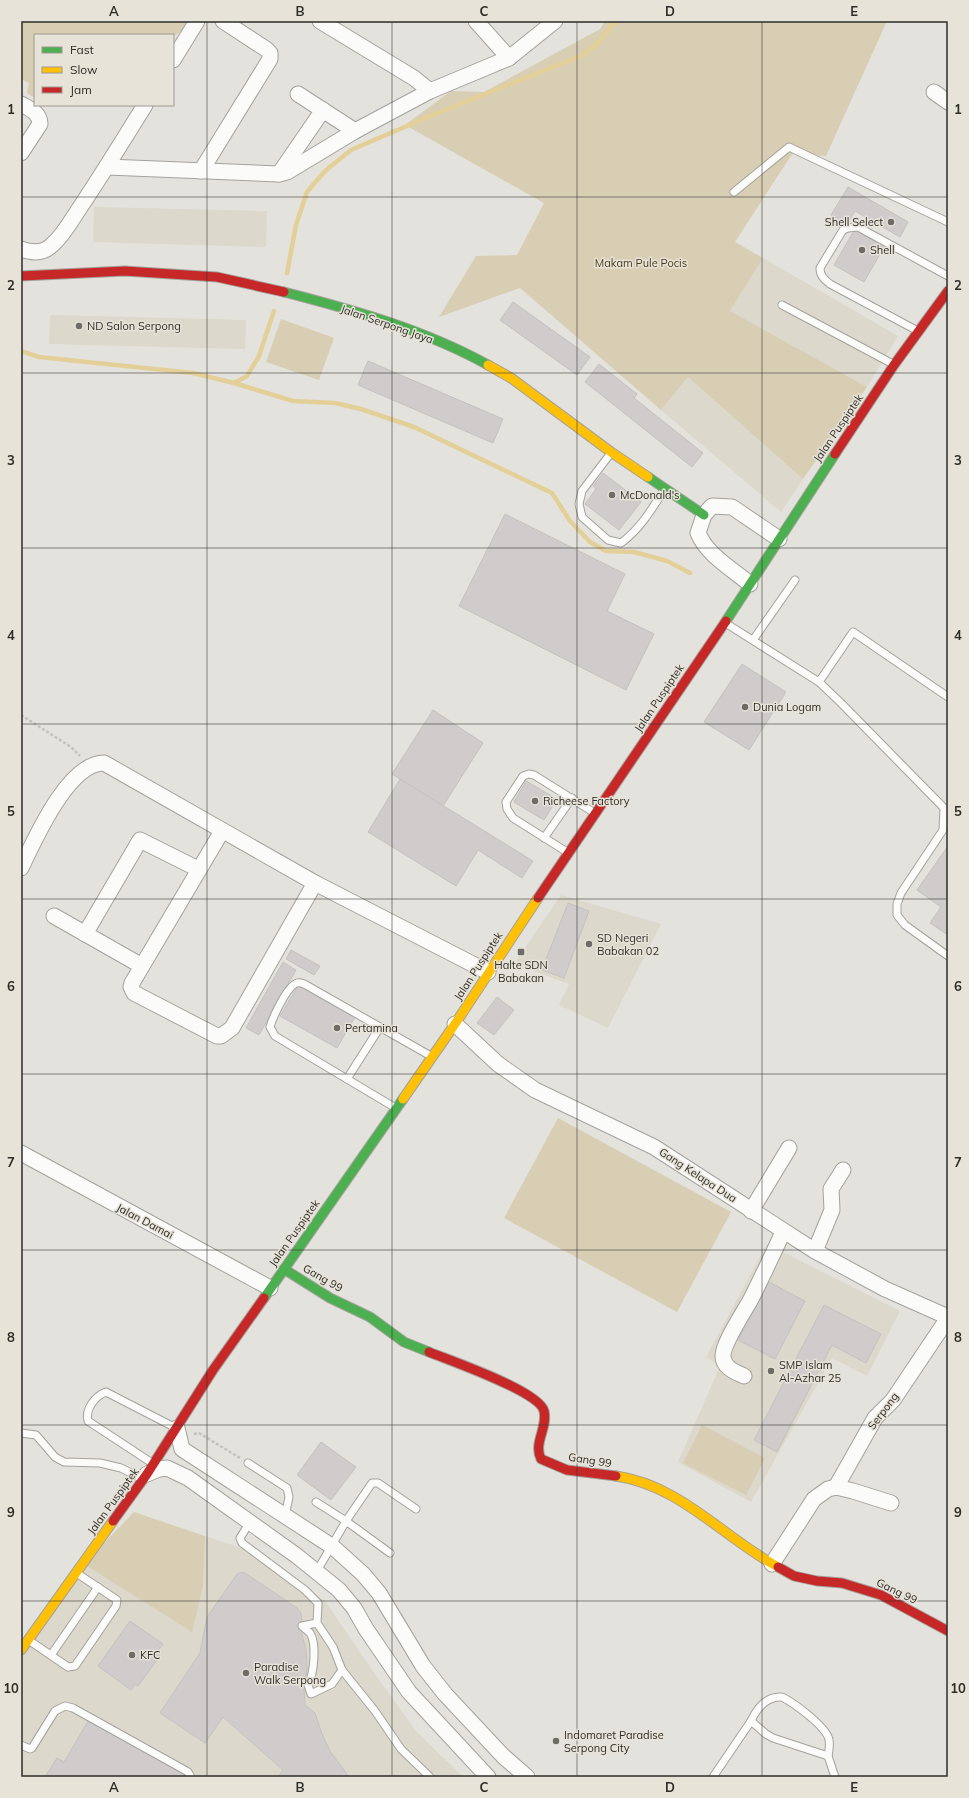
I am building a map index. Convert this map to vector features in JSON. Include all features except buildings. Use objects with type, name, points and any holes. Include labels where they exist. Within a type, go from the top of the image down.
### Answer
[{"type":"main road","name":"Jalan Serpong Jaya","points":[[21,276],[125,271],[217,277],[254,284],[327,303],[408,330],[475,358],[510,378],[612,452],[704,515]]},
{"type":"main road","name":"Jalan Puspiptek","points":[[21,1650],[148,1472],[213,1370],[455,1024],[488,972],[725,622],[894,365],[948,291]]},
{"type":"main road","name":"Gang 99","points":[[284,1269],[330,1298],[370,1317],[404,1342],[517,1388],[533,1398],[545,1411],[545,1421],[538,1453],[541,1459],[567,1470],[628,1478],[643,1482],[674,1498],[700,1514],[772,1564],[794,1576],[817,1581],[842,1583],[881,1595],[948,1631]]},
{"type":"street","points":[[174,58],[197,21]]},
{"type":"street","points":[[201,171],[270,59],[270,53],[266,49],[223,21]]},
{"type":"street","points":[[320,21],[414,78],[430,91]]},
{"type":"street","points":[[476,21],[509,58]]},
{"type":"street","points":[[107,167],[279,174],[287,172],[355,131],[430,91],[509,58],[555,21]]},
{"type":"street","points":[[934,92],[948,102]]},
{"type":"street","points":[[298,94],[355,131]]},
{"type":"street","points":[[21,104],[38,115],[40,120],[40,124],[21,154]]},
{"type":"street","points":[[21,249],[30,252],[42,251],[52,246],[67,227],[107,167],[144,106]]},
{"type":"street","points":[[279,174],[323,110]]},
{"type":"street","points":[[750,584],[709,550],[702,541],[698,533],[704,515],[712,506],[732,507],[779,539]]},
{"type":"street","points":[[21,868],[49,813],[74,778],[82,770],[90,766],[100,763],[108,764],[222,831],[315,883],[488,972]]},
{"type":"street","points":[[222,831],[198,869],[132,983],[134,993],[216,1036],[221,1036],[232,1028],[315,883]]},
{"type":"street","points":[[85,934],[140,840],[198,869]]},
{"type":"street","points":[[54,916],[142,966]]},
{"type":"street","name":"Gang Kelapa Dua","points":[[455,1024],[498,1064],[535,1090],[654,1147],[815,1252],[885,1289],[948,1317]]},
{"type":"street","points":[[751,1211],[789,1148]]},
{"type":"street","name":"Jalan Damai","points":[[21,1153],[270,1288]]},
{"type":"street","points":[[815,1252],[832,1210],[831,1189],[842,1170]]},
{"type":"street","points":[[744,1376],[728,1367],[725,1363],[723,1357],[725,1347],[752,1297],[783,1232]]},
{"type":"street","name":"Serpong","points":[[836,1487],[875,1418],[893,1400],[948,1317]]},
{"type":"street","points":[[177,1428],[183,1449],[332,1547],[362,1574],[378,1593],[423,1666],[445,1694],[503,1756],[527,1777]]},
{"type":"street","points":[[148,1472],[167,1468],[176,1471],[250,1522],[317,1571],[339,1590],[354,1608],[372,1639],[409,1692],[488,1777]]},
{"type":"street","points":[[772,1564],[814,1499],[828,1490],[836,1487],[852,1490],[891,1503]]},
{"type":"street","points":[[426,1710],[445,1694]]},
{"type":"lane","points":[[734,192],[789,147],[948,222]]},
{"type":"lane","points":[[919,332],[830,284],[823,279],[820,274],[820,268],[843,230],[858,227],[948,276]]},
{"type":"lane","points":[[782,305],[894,365]]},
{"type":"lane","points":[[612,452],[582,491],[579,504],[582,517],[608,540],[622,543],[628,538],[666,488]]},
{"type":"lane","points":[[753,640],[795,580]]},
{"type":"lane","points":[[725,622],[818,682],[841,702],[946,805],[943,830],[901,893],[897,904],[897,916],[905,925],[948,956]]},
{"type":"lane","points":[[818,682],[853,632],[948,697]]},
{"type":"lane","points":[[568,853],[512,818],[507,809],[506,802],[523,776],[534,774],[595,814]]},
{"type":"lane","points":[[544,838],[572,798]]},
{"type":"lane","points":[[396,1109],[275,1036],[270,1026],[287,993],[294,985],[300,982],[432,1057]]},
{"type":"lane","points":[[347,1080],[380,1027]]},
{"type":"lane","points":[[148,1472],[88,1421],[86,1415],[90,1406],[99,1394],[106,1392],[177,1428]]},
{"type":"lane","points":[[21,1433],[36,1435],[55,1457],[64,1462],[107,1465],[148,1472]]},
{"type":"lane","points":[[248,1463],[287,1488],[289,1497],[286,1516]]},
{"type":"lane","points":[[317,1571],[346,1521],[369,1486],[374,1483],[416,1509]]},
{"type":"lane","points":[[316,1502],[346,1521],[390,1554]]},
{"type":"lane","points":[[250,1522],[240,1538],[242,1543],[309,1594],[318,1603],[317,1623],[332,1647],[342,1670],[375,1711],[401,1749],[430,1777]]},
{"type":"lane","points":[[29,1640],[68,1667],[74,1666],[116,1606],[117,1600],[77,1572]]},
{"type":"lane","points":[[51,1655],[98,1587]]},
{"type":"lane","points":[[317,1623],[302,1626],[310,1634],[314,1648],[312,1674],[308,1684],[311,1694],[332,1684],[342,1670]]},
{"type":"lane","points":[[713,1777],[751,1721],[756,1710],[770,1699],[782,1697],[824,1730],[829,1739],[828,1756],[835,1777]]},
{"type":"lane","points":[[21,1745],[30,1749],[32,1748],[55,1711],[65,1706],[73,1708],[181,1768],[188,1772],[191,1777]]},
{"type":"lane","points":[[751,1721],[773,1738],[828,1756]]},
{"type":"path","points":[[21,714],[71,747],[90,766]]},
{"type":"path","points":[[183,1449],[193,1435],[200,1433],[248,1463]]},
{"type":"shaded area","points":[[94,207],[267,211],[266,247],[93,242]]},
{"type":"shaded area","points":[[763,258],[898,336],[867,387],[730,311]]},
{"type":"shaded area","points":[[50,315],[246,320],[245,349],[49,344]]},
{"type":"shaded area","points":[[688,377],[803,479],[781,512],[661,410]]},
{"type":"shaded area","name":"SD Negeri Babakan 02","points":[[561,895],[661,924],[608,1028],[559,1005],[569,984],[514,964]]},
{"type":"shaded area","name":"SMP Islam Al-Azhar 25","points":[[767,1244],[900,1311],[867,1376],[832,1358],[751,1502],[678,1462],[720,1366],[706,1357]]},
{"type":"shaded area","points":[[205,1536],[251,1551],[325,1601],[416,1731],[463,1777],[21,1777],[21,1657],[84,1564],[203,1586]]},
{"type":"green space","points":[[21,21],[193,21],[190,27],[174,35],[174,34],[34,34],[34,97],[27,93],[29,83],[21,79]]},
{"type":"green space","name":"Makam Pule Pocis","points":[[605,21],[887,21],[826,156],[792,154],[735,242],[763,258],[730,311],[867,387],[803,479],[688,377],[661,410],[520,288],[439,317],[476,256],[517,255],[544,203],[405,125],[451,91],[484,92],[600,29]]},
{"type":"green space","points":[[281,319],[334,338],[319,380],[266,362]]},
{"type":"green space","points":[[558,1118],[731,1212],[677,1312],[504,1218]]},
{"type":"green space","points":[[702,1425],[765,1458],[746,1495],[683,1463]]},
{"type":"green space","points":[[134,1512],[205,1536],[203,1586],[192,1632],[84,1564]]},
{"type":"waterway","points":[[287,273],[296,225],[307,192],[325,171],[351,150],[435,114],[583,55],[598,43],[616,21]]},
{"type":"waterway","points":[[234,383],[247,376],[259,356],[274,311]]},
{"type":"waterway","points":[[21,351],[39,357],[193,373],[234,383],[293,401],[335,403],[361,409],[414,427],[552,493],[570,521],[590,542],[606,551],[634,552],[667,561],[690,573]]},
{"type":"traffic: fast","points":[[284,292],[389,322],[439,341],[488,365]]},
{"type":"traffic: fast","points":[[726,621],[835,454]]},
{"type":"traffic: fast","points":[[648,477],[704,515]]},
{"type":"traffic: fast","points":[[264,1298],[403,1099]]},
{"type":"traffic: fast","points":[[284,1269],[330,1298],[370,1317],[404,1342],[429,1352]]},
{"type":"traffic: slow","points":[[488,365],[511,378],[611,452],[648,477]]},
{"type":"traffic: slow","points":[[403,1099],[455,1024],[538,898]]},
{"type":"traffic: slow","points":[[616,1476],[639,1481],[661,1490],[681,1501],[758,1555],[778,1567]]},
{"type":"traffic: slow","points":[[21,1650],[113,1521]]},
{"type":"traffic: jam","points":[[21,276],[125,271],[217,277],[284,292]]},
{"type":"traffic: jam","points":[[835,454],[894,365],[948,291]]},
{"type":"traffic: jam","points":[[538,898],[726,621]]},
{"type":"traffic: jam","points":[[113,1521],[147,1474],[213,1370],[264,1298]]},
{"type":"traffic: jam","points":[[429,1352],[493,1377],[539,1403],[544,1411],[545,1417],[539,1441],[539,1453],[541,1459],[567,1470],[616,1476]]},
{"type":"traffic: jam","points":[[778,1567],[794,1576],[817,1581],[842,1583],[881,1595],[948,1631]]},
{"type":"place","name":"Shell Select","points":[[891,222]]},
{"type":"place","name":"Shell","points":[[862,250]]},
{"type":"place","name":"ND Salon Serpong","points":[[79,326]]},
{"type":"place","name":"McDonald's","points":[[612,495]]},
{"type":"place","name":"Dunia Logam","points":[[745,707]]},
{"type":"place","name":"Richeese Factory","points":[[535,801]]},
{"type":"place","name":"SD Negeri Babakan 02","points":[[589,944]]},
{"type":"place","name":"Halte SDN Babakan","points":[[521,952]]},
{"type":"place","name":"Pertamina","points":[[337,1028]]},
{"type":"place","name":"SMP Islam Al-Azhar 25","points":[[771,1371]]},
{"type":"place","name":"KFC","points":[[132,1655]]},
{"type":"place","name":"Paradise Walk Serpong","points":[[246,1673]]},
{"type":"place","name":"Indomaret Paradise Serpong City","points":[[556,1741]]}]
